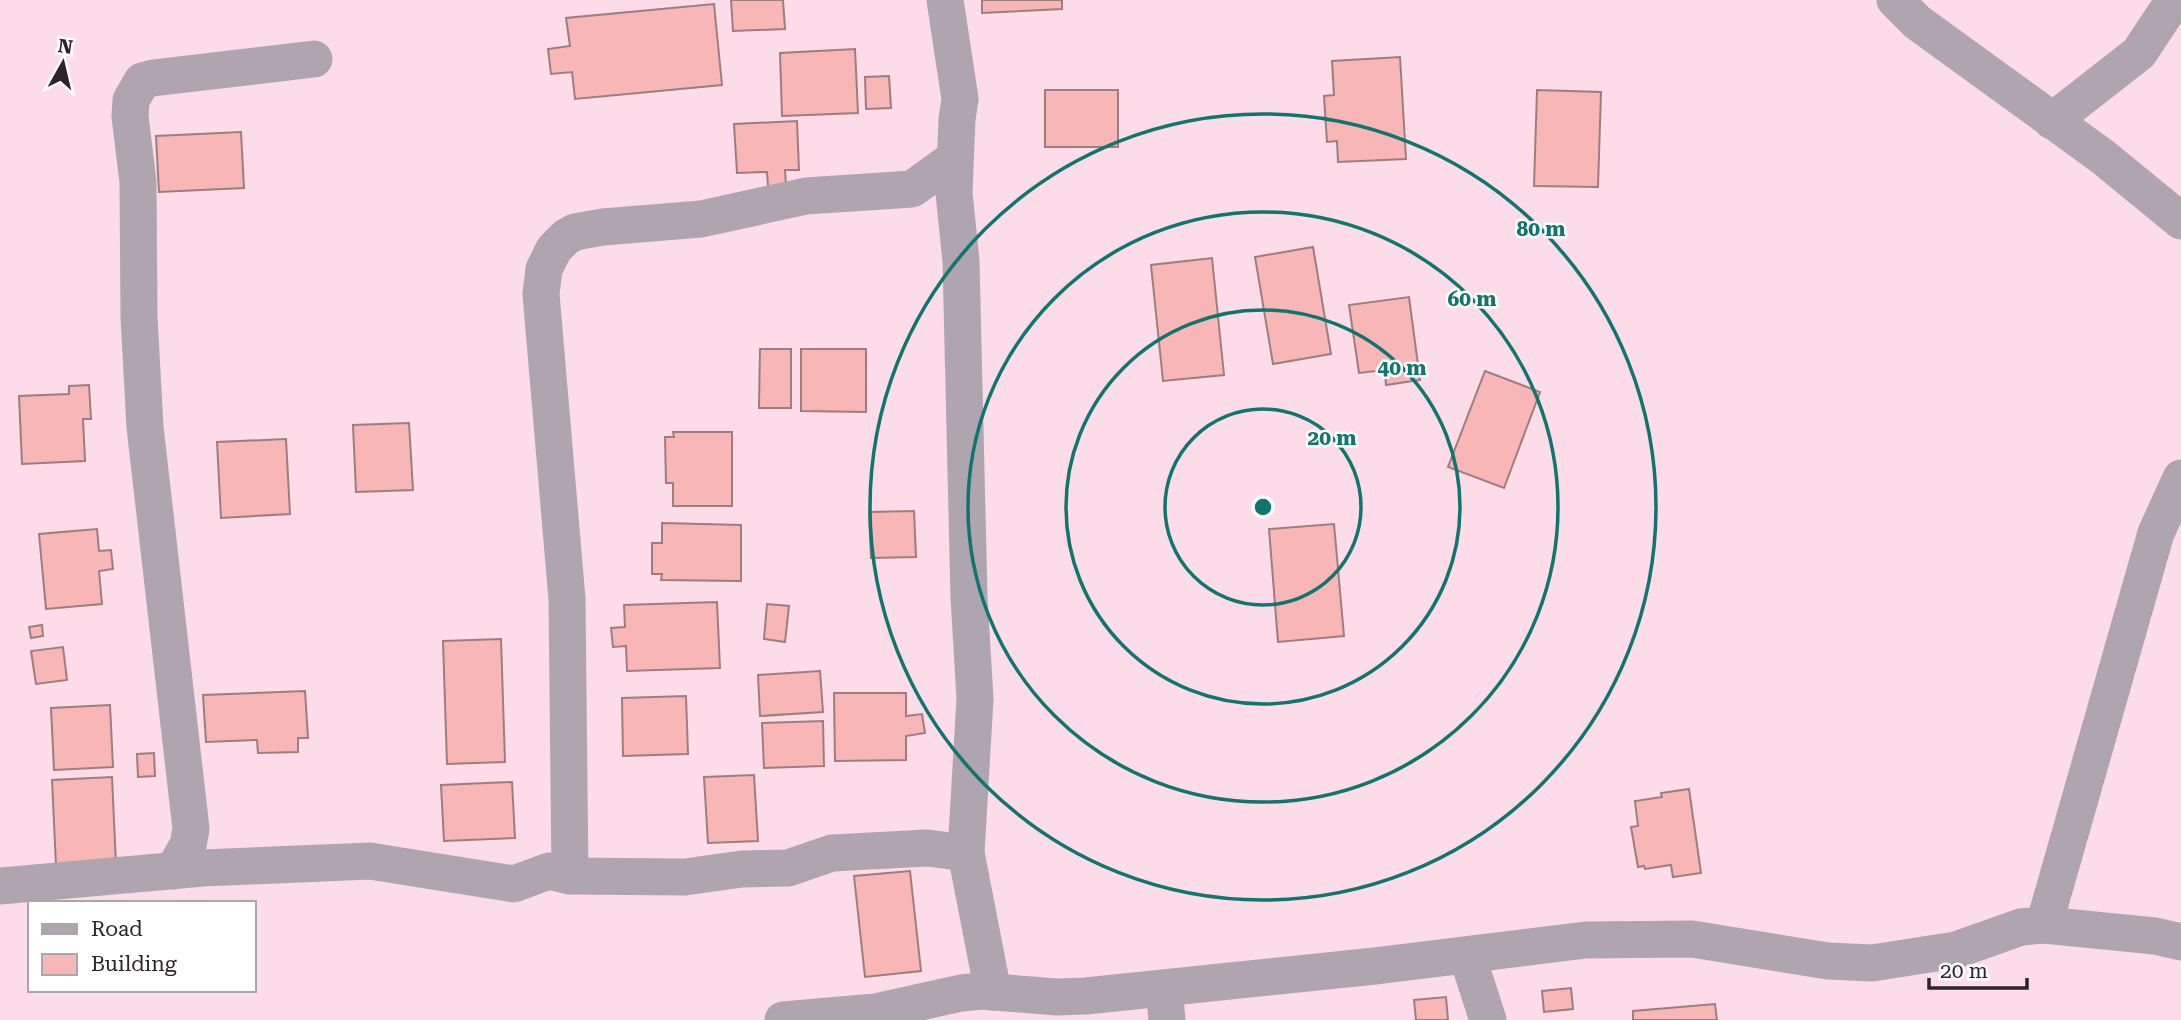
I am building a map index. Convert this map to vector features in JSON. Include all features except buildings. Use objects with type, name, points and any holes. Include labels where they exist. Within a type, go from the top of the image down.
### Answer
[{"type":"street","points":[[945,0],[960,99],[954,193],[961,261],[969,597],[975,699],[966,853],[993,992]]},
{"type":"street","points":[[1895,0],[1917,22],[2103,158],[2181,221]]},
{"type":"street","points":[[2052,121],[2139,53],[2174,0]]},
{"type":"street","points":[[173,871],[188,845],[191,829],[145,427],[139,317],[138,182],[130,116],[131,100],[142,81],[153,78],[314,59]]},
{"type":"street","points":[[570,876],[566,599],[541,294],[544,269],[554,249],[575,232],[603,227],[701,219],[806,196],[912,189],[955,158]]},
{"type":"street","points":[[912,189],[957,224]]},
{"type":"street","points":[[2044,925],[2156,533],[2181,478]]},
{"type":"street","points":[[0,886],[173,871],[370,861],[514,884],[549,872],[570,876],[685,877],[788,868],[832,853],[927,848],[966,853]]},
{"type":"street","points":[[783,1020],[833,1018],[875,1012],[961,993],[993,992],[1165,1004],[1467,955],[1586,940],[1692,939],[1828,961],[1872,963],[1956,950],[2021,928],[2044,925],[2155,936],[2181,942]]},
{"type":"street","points":[[1467,955],[1488,1020]]}]
